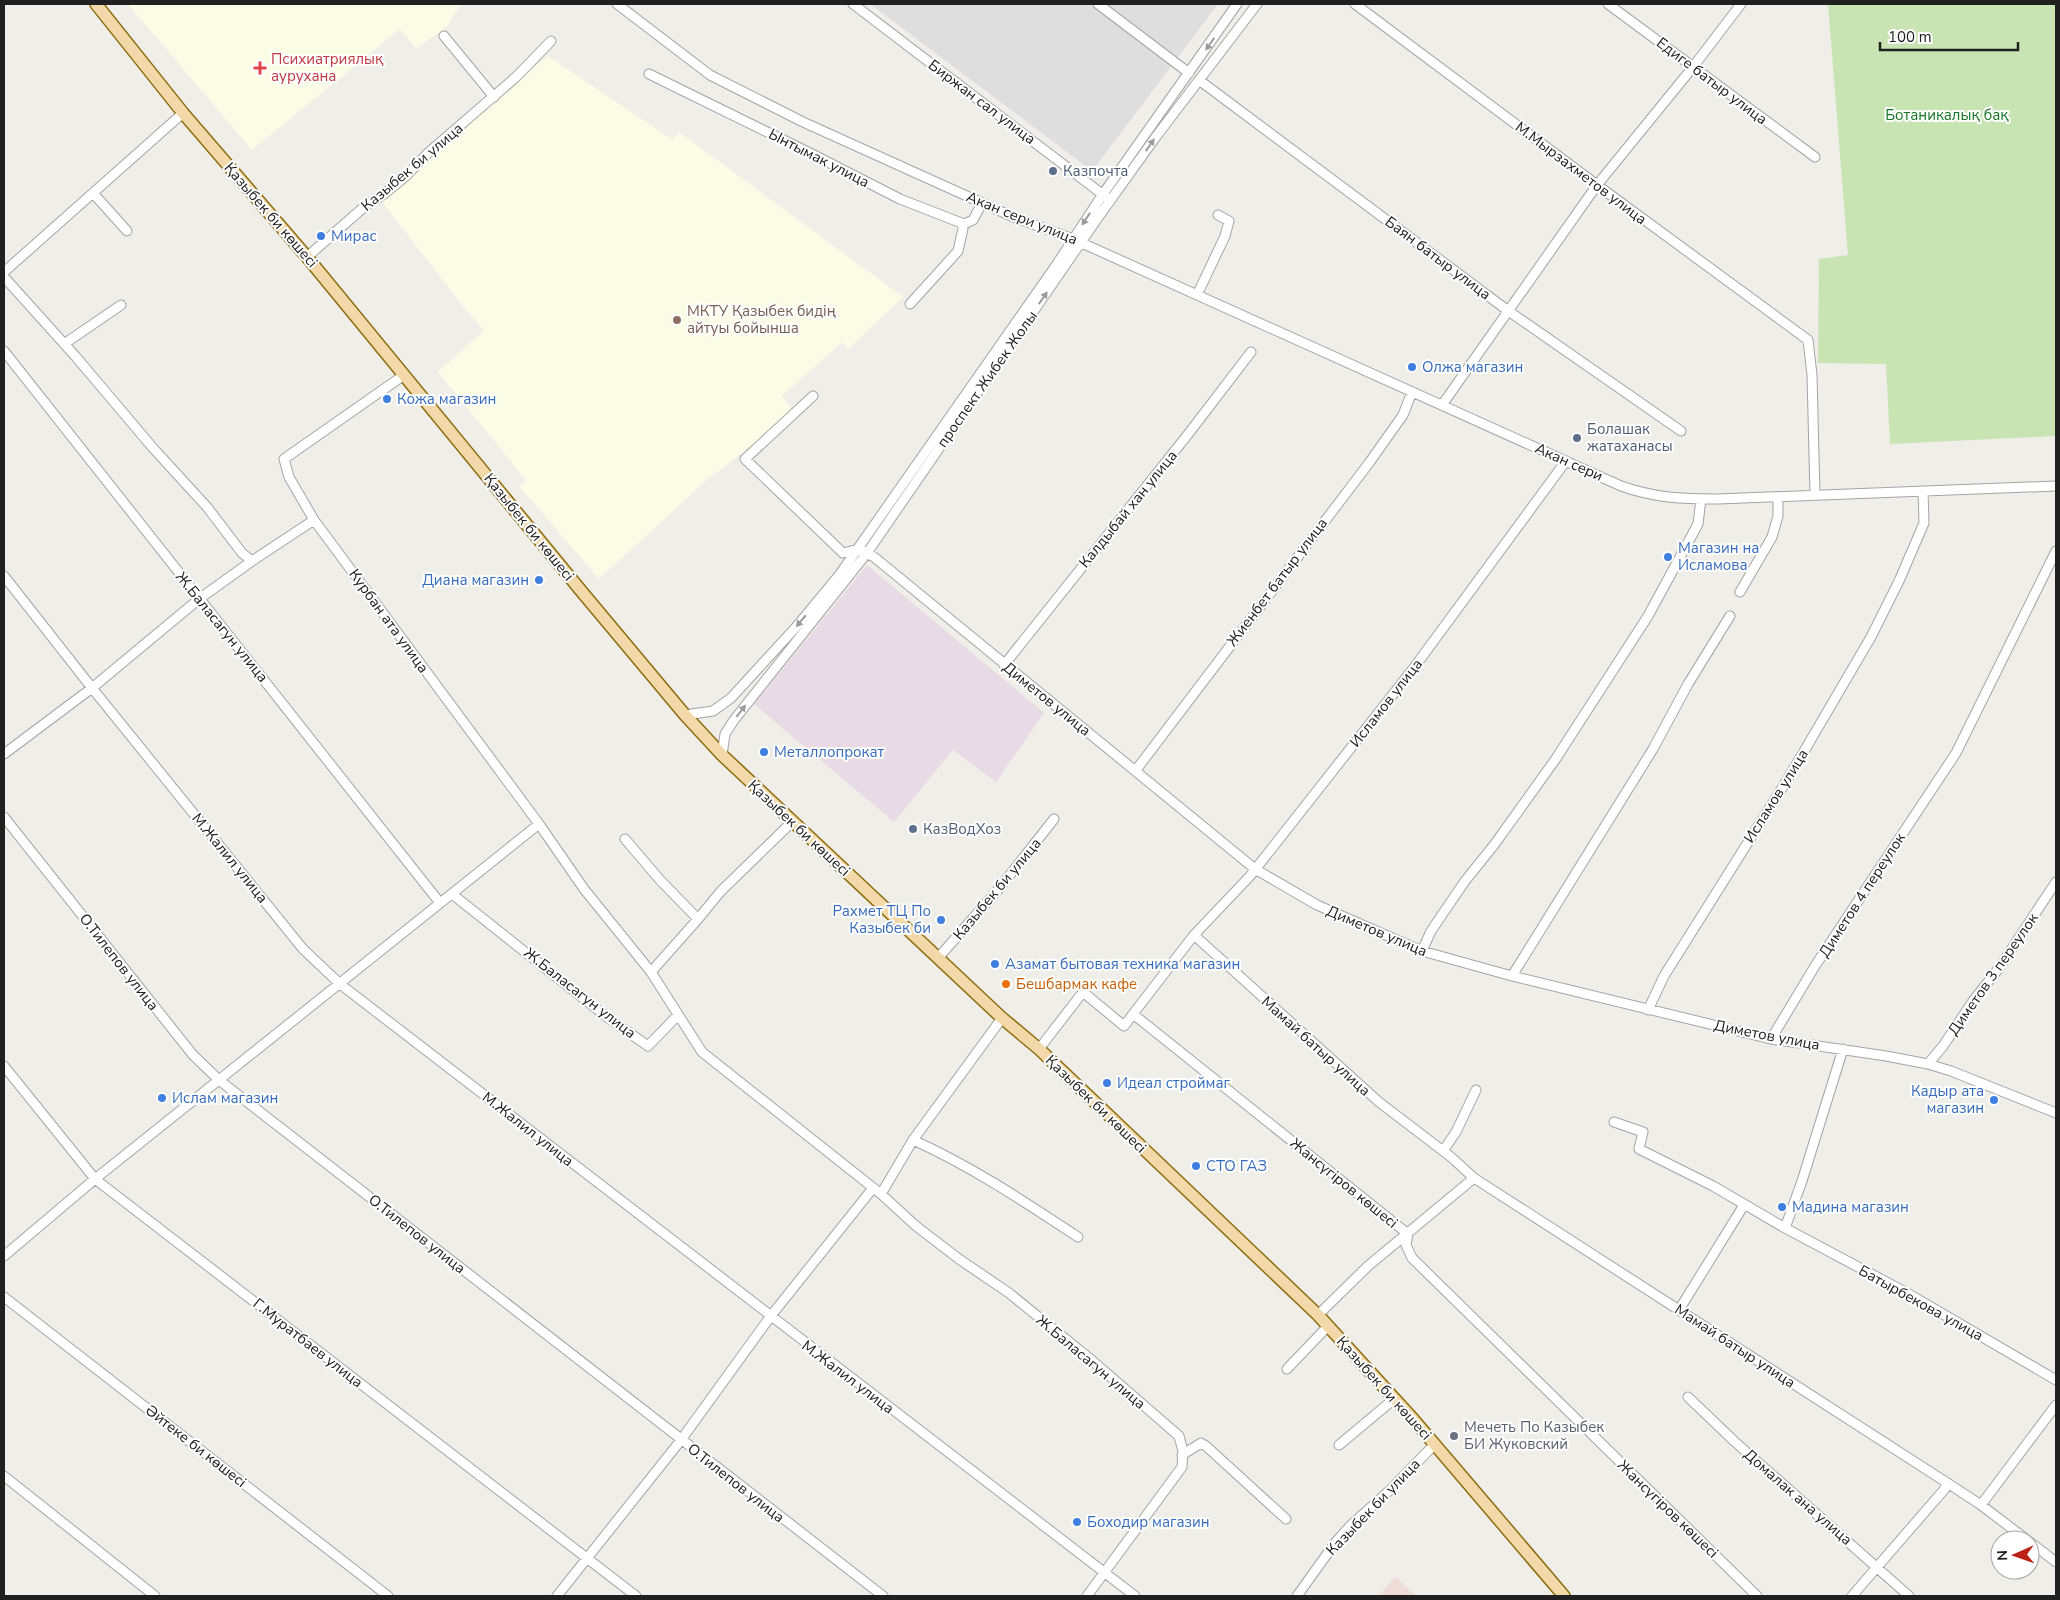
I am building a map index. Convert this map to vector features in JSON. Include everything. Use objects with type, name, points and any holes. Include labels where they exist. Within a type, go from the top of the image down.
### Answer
[{"type":"main road","name":"Қазыбек би көшесі","points":[[96,4],[183,113],[307,257],[685,715],[722,755],[792,822],[1002,1018],[1039,1049],[1318,1315],[1394,1399],[1564,1596]]},
{"type":"street","name":"Акан сери улица","points":[[617,4],[710,75],[803,122],[1011,216],[1077,241],[1197,294],[1442,405]]},
{"type":"street","name":"Биржан сал улица","points":[[853,4],[1111,200]]},
{"type":"street","points":[[1098,4],[1189,73]]},
{"type":"street","name":"проспект Жибек Жолы","points":[[1077,241],[1103,194],[1238,4]]},
{"type":"street","name":"проспект Жибек Жолы","points":[[722,755],[725,734],[734,720],[863,551],[1077,241],[1111,200],[1257,4]]},
{"type":"street","name":"М.Мырзахметов улица","points":[[1355,4],[1808,340],[1812,375],[1815,495]]},
{"type":"street","name":"Едиге батыр улица","points":[[1608,4],[1815,158]]},
{"type":"street","points":[[1442,405],[1597,185],[1693,67],[1741,4]]},
{"type":"street","points":[[444,36],[494,97]]},
{"type":"street","name":"Казыбек би улица","points":[[307,257],[364,207],[406,176],[428,153],[536,59],[551,42]]},
{"type":"street","name":"Ынтымак улица","points":[[649,74],[900,199],[964,224]]},
{"type":"street","name":"Баян батыр улица","points":[[1199,80],[1508,310],[1681,431]]},
{"type":"street","points":[[4,272],[183,113]]},
{"type":"street","points":[[93,193],[127,231]]},
{"type":"street","points":[[910,304],[958,251],[964,224],[973,220],[982,203]]},
{"type":"street","points":[[1197,294],[1225,236],[1229,221],[1218,215]]},
{"type":"street","points":[[4,277],[206,507],[242,553],[252,562]]},
{"type":"street","points":[[64,344],[121,304]]},
{"type":"street","name":"Ж.Баласагун улица","points":[[4,351],[440,903]]},
{"type":"street","name":"Калдыбай хан улица","points":[[1004,665],[1190,433],[1251,352]]},
{"type":"street","points":[[4,754],[92,688],[199,599],[314,520],[289,477],[284,459],[404,375]]},
{"type":"street","name":"Жиенбет батыр улица","points":[[1136,770],[1369,463],[1402,415],[1412,392]]},
{"type":"street","points":[[812,396],[745,459],[843,553],[863,551]]},
{"type":"street","name":"Акан сери","points":[[1442,405],[1621,486],[1645,494],[1671,498],[1778,497],[2056,486]]},
{"type":"street","name":"Исламов улица","points":[[1133,1014],[1194,935],[1255,869],[1413,669],[1566,461]]},
{"type":"street","name":"Исламов улица","points":[[1648,1010],[1664,976],[1789,777],[1871,637],[1899,581],[1924,523],[1923,491]]},
{"type":"street","points":[[1740,592],[1772,537],[1778,516],[1778,497]]},
{"type":"street","points":[[1422,951],[1431,931],[1460,888],[1555,760],[1648,616],[1698,524],[1701,499]]},
{"type":"street","name":"Курбан ата улица","points":[[314,520],[539,824],[584,890],[651,972],[678,1015]]},
{"type":"street","name":"проспект Жибек Жолы","points":[[685,715],[713,710],[730,698],[863,551]]},
{"type":"street","name":"Диметов улица","points":[[863,551],[874,556],[1004,665],[1136,770],[1255,869],[1316,905],[1422,951],[1512,976],[1771,1039],[1928,1064],[2056,1114]]},
{"type":"street","name":"Диметов 4 переулок","points":[[1771,1039],[1840,928],[1956,753],[2056,551]]},
{"type":"street","name":"М.Жалил улица","points":[[4,576],[303,949],[340,984],[770,1317],[1135,1596]]},
{"type":"street","points":[[1512,976],[1654,749],[1688,684],[1730,616]]},
{"type":"street","name":"О.Тилепов улица","points":[[4,817],[193,1055],[219,1080],[883,1596]]},
{"type":"street","name":"Казыбек би улица","points":[[938,958],[998,890],[1054,818]]},
{"type":"street","points":[[651,972],[721,891],[792,822]]},
{"type":"street","points":[[4,1256],[95,1179],[539,824]]},
{"type":"street","points":[[625,839],[660,880],[698,918]]},
{"type":"street","name":"Диметов 3 переулок","points":[[1928,1064],[1943,1046],[1972,1001],[1999,968],[2056,882]]},
{"type":"street","name":"Ж.Баласагун улица","points":[[452,894],[607,1017],[648,1046],[678,1015],[702,1052],[877,1191],[916,1226],[959,1259],[1009,1292],[1179,1436],[1182,1455]]},
{"type":"street","name":"Мамай батыр улица","points":[[1194,935],[1379,1102],[1444,1151],[1474,1178],[1949,1484],[2014,1530]]},
{"type":"street","points":[[1039,1049],[1083,992],[1124,1026],[1133,1014]]},
{"type":"street","name":"Жансүгіров көшесі","points":[[1133,1014],[1408,1234],[1406,1245],[1412,1258],[1757,1596]]},
{"type":"street","points":[[557,1596],[681,1440],[770,1317],[877,1191],[1002,1018]]},
{"type":"street","points":[[1785,1228],[1802,1181],[1843,1049]]},
{"type":"street","name":"Г.Муратбаев улица","points":[[4,1066],[95,1179],[636,1596]]},
{"type":"street","points":[[1444,1151],[1456,1132],[1476,1090]]},
{"type":"street","name":"Батырбекова улица","points":[[1614,1122],[1643,1132],[1639,1148],[1713,1186],[1785,1228],[1907,1293],[2056,1380]]},
{"type":"street","points":[[913,1140],[944,1154],[977,1173],[1078,1237]]},
{"type":"street","points":[[1318,1315],[1368,1266],[1474,1178]]},
{"type":"street","points":[[1679,1310],[1744,1205]]},
{"type":"street","name":"Әйтеке би көшесі","points":[[4,1297],[388,1596]]},
{"type":"street","points":[[1287,1370],[1328,1326]]},
{"type":"street","name":"Домалак ана улица","points":[[1688,1397],[1734,1441],[1909,1596]]},
{"type":"street","points":[[1339,1445],[1394,1399]]},
{"type":"street","points":[[1981,1505],[2056,1405]]},
{"type":"street","points":[[1087,1596],[1182,1467],[1182,1455],[1201,1443],[1286,1519]]},
{"type":"street","name":"Казыбек би улица","points":[[1297,1596],[1335,1543],[1351,1525],[1390,1490],[1434,1445]]},
{"type":"street","points":[[4,1476],[155,1596]]},
{"type":"street","points":[[1852,1596],[1949,1484]]},
{"type":"street","name":"Мамай батыр улица","points":[[2040,1550],[2056,1562]]},
{"type":"shaded area","points":[[128,4],[461,4],[446,28],[416,48],[400,29],[252,150]]},
{"type":"shaded area","points":[[870,4],[1218,4],[1092,171]]},
{"type":"shaded area","name":"МКТУ Қазыбек бидің айтуы бойынша","points":[[548,56],[673,140],[679,132],[903,297],[848,349],[842,342],[782,396],[793,411],[709,478],[599,579],[520,487],[526,480],[438,372],[484,330],[465,309],[380,199]]},
{"type":"shaded area","points":[[867,565],[1044,713],[996,782],[953,750],[894,822],[754,704]]},
{"type":"shaded area","points":[[1395,1577],[1416,1595],[1418,1596],[1379,1596]]},
{"type":"green space","name":"Ботаникалық бақ","points":[[1828,4],[2056,4],[2056,436],[1890,444],[1886,364],[1818,363],[1819,259],[1848,255]]},
{"type":"place","name":"Психиатриялық аурухана","points":[[260,68]]},
{"type":"place","name":"Казпочта","points":[[1053,171]]},
{"type":"place","name":"Мирас","points":[[321,236]]},
{"type":"place","name":"МКТУ Қазыбек бидің айтуы бойынша","points":[[677,320]]},
{"type":"place","name":"Олжа магазин","points":[[1412,367]]},
{"type":"place","name":"Кожа магазин","points":[[387,399]]},
{"type":"place","name":"Болашак жатаханасы","points":[[1577,438]]},
{"type":"place","name":"Магазин на Исламова","points":[[1668,557]]},
{"type":"place","name":"Диана магазин","points":[[539,580]]},
{"type":"place","name":"Металлопрокат","points":[[764,752]]},
{"type":"place","name":"КазВодХоз","points":[[913,829]]},
{"type":"place","name":"Рахмет ТЦ По Казыбек би","points":[[941,920]]},
{"type":"place","name":"Азамат бытовая техника магазин","points":[[995,964]]},
{"type":"place","name":"Бешбармак кафе","points":[[1006,984]]},
{"type":"place","name":"Идеал строймаг","points":[[1107,1083]]},
{"type":"place","name":"Ислам магазин","points":[[162,1098]]},
{"type":"place","name":"Кадыр ата магазин","points":[[1994,1100]]},
{"type":"place","name":"СТО ГАЗ","points":[[1196,1166]]},
{"type":"place","name":"Мадина магазин","points":[[1782,1207]]},
{"type":"place","name":"Мечеть По Казыбек БИ Жуковский","points":[[1454,1436]]},
{"type":"place","name":"Боходир магазин","points":[[1077,1522]]}]
